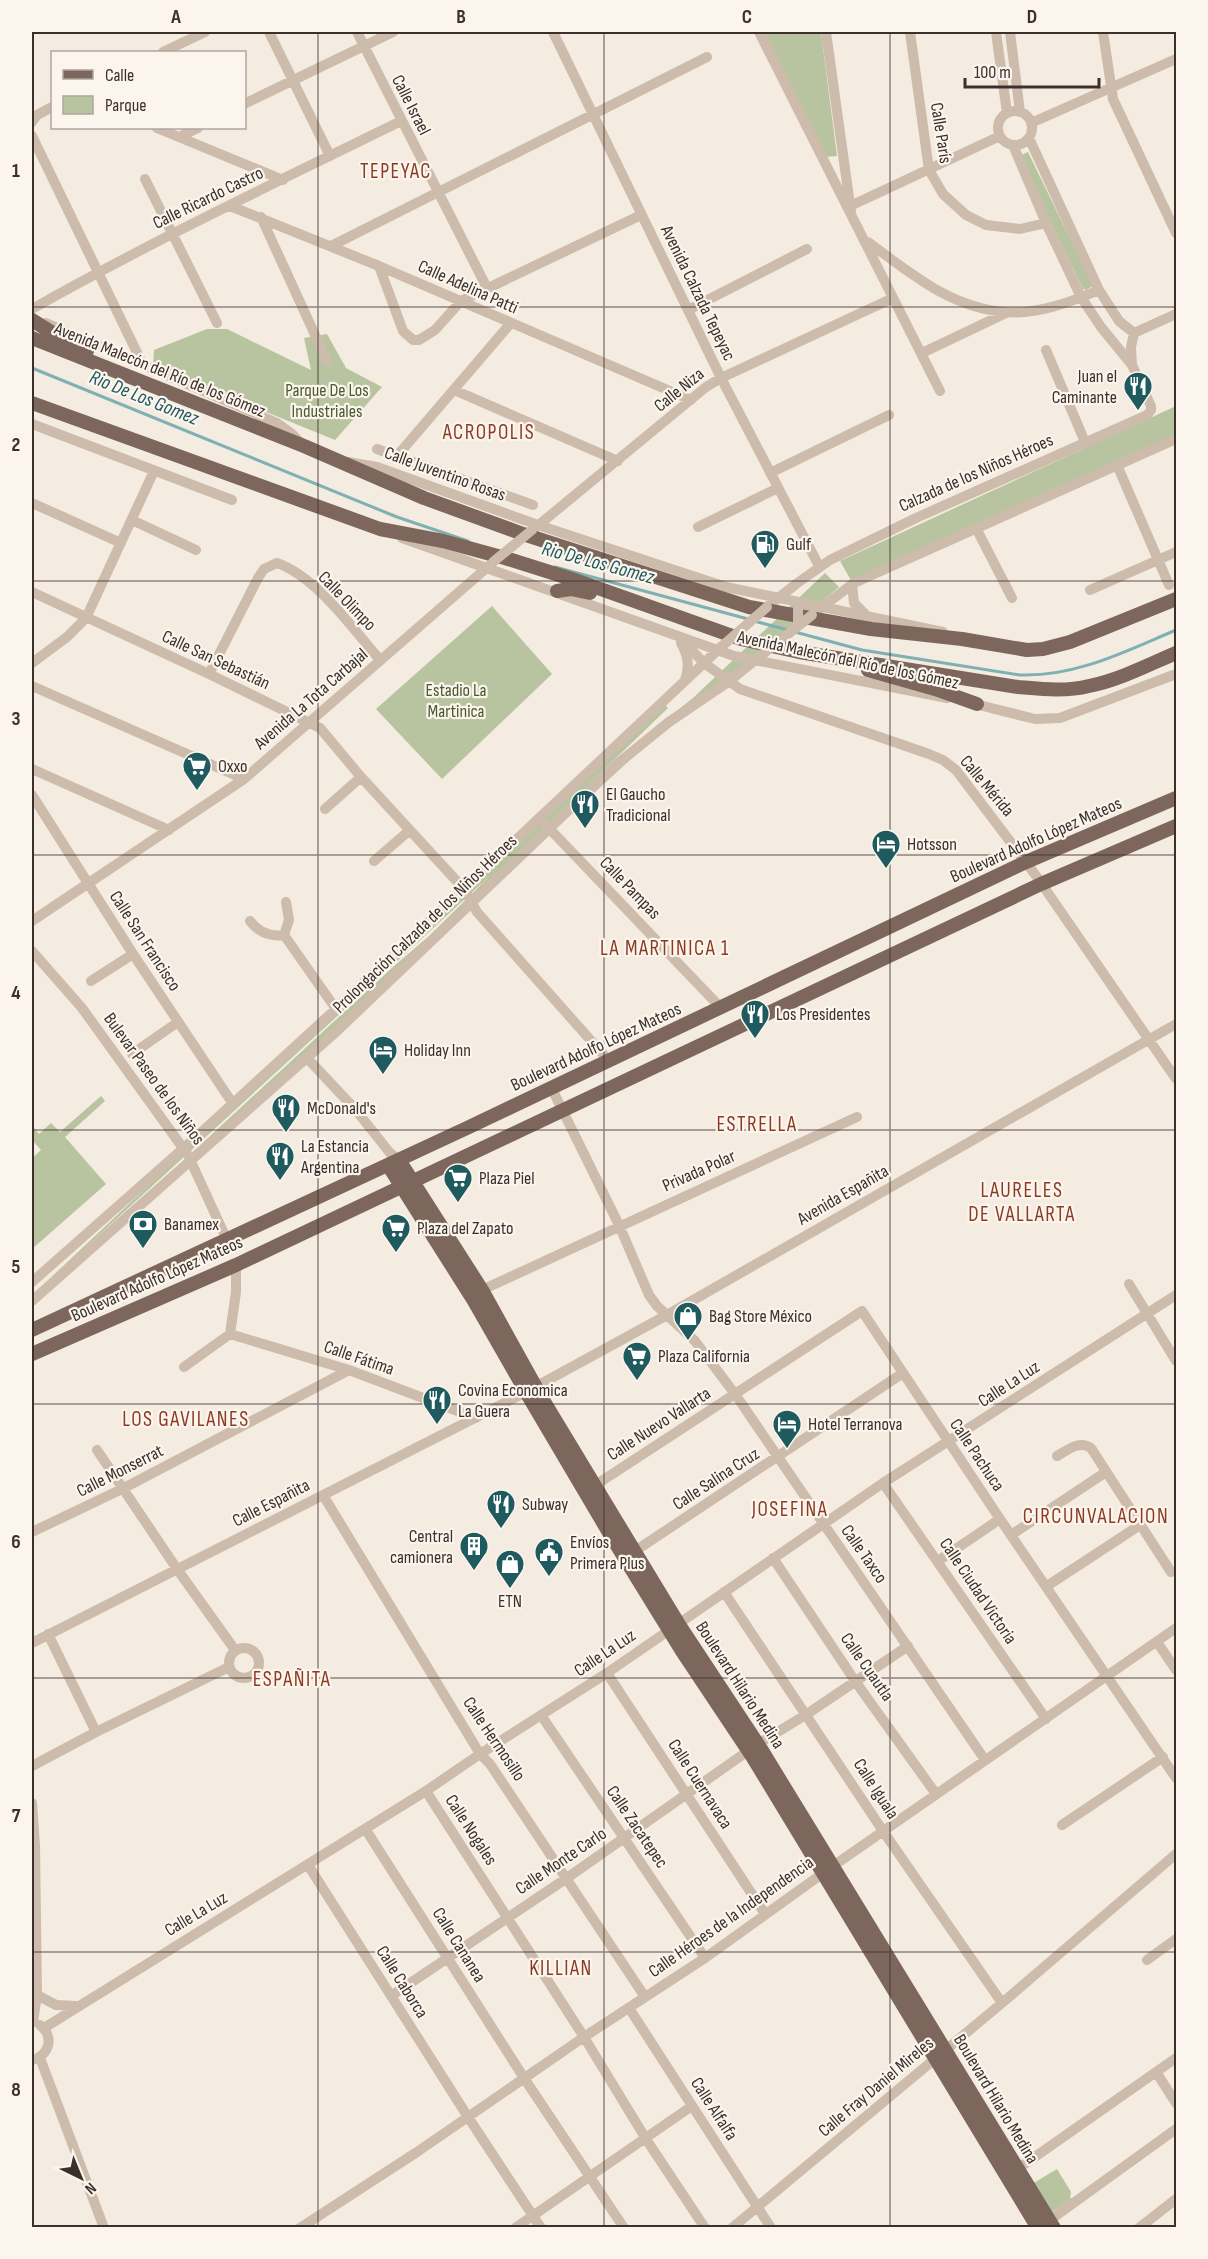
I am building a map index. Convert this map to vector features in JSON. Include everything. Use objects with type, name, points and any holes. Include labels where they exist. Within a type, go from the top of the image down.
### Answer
[{"type":"main road","points":[[32,318],[62,339],[134,370],[154,387]]},
{"type":"main road","name":"Avenida Malecón del Río de los Gómez","points":[[32,338],[304,446],[424,498],[523,534],[749,607],[828,623],[963,639],[1027,650],[1043,650],[1070,642],[1176,599]]},
{"type":"main road","name":"Avenida Malecón del Río de los Gómez","points":[[32,403],[380,529],[443,541],[505,558],[578,581],[741,639],[799,652],[1047,690],[1087,687],[1176,653]]},
{"type":"main road","points":[[557,591],[571,589],[589,592],[714,635],[741,639]]},
{"type":"main road","points":[[799,652],[935,689],[977,704]]},
{"type":"main road","name":"Boulevard Adolfo López Mateos","points":[[32,1330],[393,1160],[552,1089],[936,903],[1176,798]]},
{"type":"main road","name":"Boulevard Adolfo López Mateos","points":[[32,1354],[236,1265],[1041,884],[1176,826]]},
{"type":"main road","points":[[936,903],[948,928]]},
{"type":"main road","name":"Boulevard Hilario Medina","points":[[393,1160],[474,1301],[635,1551],[674,1626]]},
{"type":"main road","name":"Boulevard Hilario Medina","points":[[408,1185],[482,1290],[530,1390],[611,1536],[674,1626],[753,1748],[1047,2225]]},
{"type":"main road","points":[[32,1319],[37,1322],[51,1321]]},
{"type":"street","points":[[165,51],[205,32]]},
{"type":"street","points":[[269,32],[330,156]]},
{"type":"street","name":"Calle Israel","points":[[357,32],[487,288]]},
{"type":"street","points":[[246,103],[393,32]]},
{"type":"street","name":"Avenida Calzada Tepeyac","points":[[553,32],[721,378],[819,566]]},
{"type":"street","points":[[759,32],[850,208],[940,391]]},
{"type":"street","points":[[826,32],[850,208]]},
{"type":"street","name":"Calle París","points":[[910,32],[929,170],[943,194],[975,221],[1008,229],[1046,223]]},
{"type":"street","points":[[996,32],[1007,113]]},
{"type":"street","points":[[1010,32],[1020,112],[1031,123]]},
{"type":"street","points":[[1103,32],[1113,99],[1176,232]]},
{"type":"street","points":[[331,246],[707,57]]},
{"type":"street","points":[[1031,123],[1176,59]]},
{"type":"street","points":[[34,118],[51,108]]},
{"type":"street","points":[[1020,112],[1007,113],[1000,121],[998,131],[1005,142],[1013,145],[1022,144],[1029,138]]},
{"type":"street","name":"Calle Ricardo Castro","points":[[32,309],[172,233],[401,121]]},
{"type":"street","points":[[1031,123],[1029,138],[1099,290],[1119,321],[1134,333]]},
{"type":"street","points":[[160,129],[282,180]]},
{"type":"street","points":[[181,136],[196,129]]},
{"type":"street","points":[[32,136],[143,364]]},
{"type":"street","points":[[850,208],[1000,136]]},
{"type":"street","points":[[1013,145],[1081,297],[1101,327],[1132,365]]},
{"type":"street","points":[[145,179],[217,323]]},
{"type":"street","name":"Calle Adelina Patti","points":[[230,206],[379,266],[691,400]]},
{"type":"street","points":[[379,266],[403,331],[413,340],[419,340],[435,330],[461,301],[641,215]]},
{"type":"street","points":[[261,217],[327,361]]},
{"type":"street","points":[[866,240],[926,285],[974,306],[1006,312],[1043,309],[1099,290]]},
{"type":"street","points":[[688,310],[807,249]]},
{"type":"street","name":"Calle Niza","points":[[535,527],[721,378],[893,298]]},
{"type":"street","points":[[922,352],[1006,312]]},
{"type":"street","points":[[1134,333],[1176,314]]},
{"type":"street","points":[[32,318],[277,423],[304,446]]},
{"type":"street","points":[[397,456],[510,324]]},
{"type":"street","points":[[1132,365],[1131,347],[1134,333]]},
{"type":"street","points":[[1046,351],[1085,442]]},
{"type":"street","name":"Calzada de los Niños Héroes","points":[[819,566],[915,518],[1149,414],[1151,406],[1132,365]]},
{"type":"street","points":[[454,390],[618,461]]},
{"type":"street","points":[[770,473],[889,416]]},
{"type":"street","points":[[32,424],[232,500]]},
{"type":"street","points":[[867,616],[854,603],[852,584],[1176,439]]},
{"type":"street","name":"Calle Juventino Rosas","points":[[377,449],[533,505]]},
{"type":"street","name":"Calle Juventino Rosas","points":[[339,461],[377,466],[535,527]]},
{"type":"street","points":[[1117,465],[1169,585]]},
{"type":"street","points":[[32,663],[68,637],[86,618],[154,471]]},
{"type":"street","points":[[698,527],[778,488]]},
{"type":"street","points":[[32,503],[121,543]]},
{"type":"street","points":[[132,520],[196,550]]},
{"type":"street","name":"Avenida Malecón del Río de los Gómez","points":[[535,527],[726,587],[798,606],[822,607],[926,627],[963,639]]},
{"type":"street","name":"Avenida La Tota Carbajal","points":[[32,921],[244,779],[535,527]]},
{"type":"street","points":[[976,528],[1012,598]]},
{"type":"street","name":"Avenida Malecón del Río de los Gómez","points":[[380,529],[490,565],[677,635],[754,661],[977,704],[1035,719],[1060,718],[1176,674]]},
{"type":"street","points":[[1090,591],[1176,552]]},
{"type":"street","name":"Calle Olimpo","points":[[209,674],[258,578],[264,569],[277,563],[288,567],[320,592],[381,660]]},
{"type":"street","name":"Prolongación Calzada de los Niños Héroes","points":[[32,1282],[184,1148],[336,1009],[704,663],[767,607],[819,566]]},
{"type":"street","name":"Prolongación Calzada de los Niños Héroes","points":[[32,1301],[307,1058],[616,765],[660,729],[728,682],[852,584]]},
{"type":"street","name":"Calle San Sebastián","points":[[32,592],[320,728],[360,777],[464,889],[470,903],[609,1061]]},
{"type":"street","points":[[798,606],[798,626]]},
{"type":"street","points":[[677,635],[688,659],[685,681]]},
{"type":"street","name":"Calle Mérida","points":[[677,635],[704,663],[740,690],[943,760],[966,781],[1026,862],[1176,1079]]},
{"type":"street","points":[[32,686],[244,779]]},
{"type":"street","points":[[32,769],[169,830]]},
{"type":"street","points":[[325,809],[360,777]]},
{"type":"street","name":"Calle San Francisco","points":[[32,795],[232,1104]]},
{"type":"street","name":"Calle Pampas","points":[[539,817],[722,1008]]},
{"type":"street","points":[[374,861],[410,830]]},
{"type":"street","points":[[284,935],[289,920],[286,902]]},
{"type":"street","points":[[250,921],[265,934],[284,935]]},
{"type":"street","points":[[284,935],[336,1009]]},
{"type":"street","name":"Bulevar Paseo de los Niños","points":[[32,951],[82,1008],[184,1148],[227,1240]]},
{"type":"street","points":[[92,981],[133,954]]},
{"type":"street","points":[[132,1054],[178,1022]]},
{"type":"street","name":"Avenida Españita","points":[[530,1390],[667,1315],[1176,1024]]},
{"type":"street","points":[[307,1058],[355,1109],[393,1160]]},
{"type":"street","name":"Calle Taxco","points":[[552,1089],[619,1225],[649,1295],[657,1306],[695,1341],[735,1394],[985,1760]]},
{"type":"street","name":"Privada Polar","points":[[482,1290],[857,1117]]},
{"type":"street","points":[[184,1367],[230,1334],[237,1292],[236,1265]]},
{"type":"street","points":[[1129,1284],[1176,1361]]},
{"type":"street","name":"Calle La Luz","points":[[44,2028],[366,1830],[607,1672],[823,1523],[1176,1294]]},
{"type":"street","name":"Calle Pachuca","points":[[862,1311],[1176,1778]]},
{"type":"street","name":"Calle Nuevo Vallarta","points":[[594,1485],[862,1311]]},
{"type":"street","name":"Calle Fátima","points":[[230,1334],[349,1370],[476,1418]]},
{"type":"street","name":"Calle Monserrat","points":[[32,1532],[122,1489],[349,1370]]},
{"type":"street","name":"Calle Salina Cruz","points":[[635,1551],[903,1373]]},
{"type":"street","name":"Calle Españita","points":[[32,1643],[530,1390]]},
{"type":"street","points":[[1057,1456],[1078,1445],[1087,1445],[1095,1452],[1171,1572]]},
{"type":"street","points":[[97,1450],[177,1569],[236,1650]]},
{"type":"street","points":[[1011,1535],[1106,1472]]},
{"type":"street","name":"Calle Ciudad Victoria","points":[[884,1483],[1046,1719]]},
{"type":"street","name":"Calle Hermosillo","points":[[323,1495],[480,1754],[490,1764],[645,1997]]},
{"type":"street","points":[[938,1561],[1000,1519]]},
{"type":"street","points":[[1047,1586],[1140,1525]]},
{"type":"street","name":"Calle Cuautla","points":[[773,1558],[855,1681],[936,1794]]},
{"type":"street","name":"Calle Iguala","points":[[724,1592],[883,1831],[1002,2003]]},
{"type":"street","name":"Calle Héroes de la Independencia","points":[[300,2228],[430,2144],[584,2037],[705,1958],[883,1831],[1176,1628]]},
{"type":"street","points":[[48,1634],[96,1732]]},
{"type":"street","points":[[1157,1642],[1176,1670]]},
{"type":"street","name":"Calle Monte Carlo","points":[[391,1996],[567,1878],[753,1748],[908,1646]]},
{"type":"street","points":[[245,1648],[254,1651],[259,1659],[259,1669],[252,1677],[241,1678],[229,1667],[230,1658],[236,1650],[245,1648]]},
{"type":"street","points":[[32,1766],[229,1667]]},
{"type":"street","name":"Calle Cuernavaca","points":[[607,1672],[765,1914]]},
{"type":"street","name":"Calle Zacatepec","points":[[542,1715],[705,1958]]},
{"type":"street","points":[[1062,1825],[1163,1757]]},
{"type":"street","name":"Calle Nogales","points":[[426,1791],[584,2037],[646,2139],[705,2228]]},
{"type":"street","points":[[32,1803],[35,1846],[37,1995],[32,2022],[44,2028],[49,2040],[45,2053],[36,2059],[104,2228]]},
{"type":"street","name":"Calle Cananea","points":[[366,1830],[524,2078],[624,2228]]},
{"type":"street","name":"Calle Fray Daniel Mireles","points":[[732,2228],[1002,2003],[1176,1854]]},
{"type":"street","name":"Calle Caborca","points":[[308,1866],[541,2228]]},
{"type":"street","points":[[1147,1960],[1176,1939]]},
{"type":"street","points":[[37,1995],[63,2007],[77,2006]]},
{"type":"street","name":"Calle Alfalfa","points":[[629,2008],[771,2228]]},
{"type":"street","points":[[1013,2173],[1176,2058]]},
{"type":"street","points":[[1156,2072],[1176,2103]]},
{"type":"street","points":[[515,2228],[692,2106]]},
{"type":"street","points":[[1047,2225],[1176,2129]]},
{"type":"street","points":[[1139,2228],[1176,2199]]},
{"type":"green space","points":[[755,32],[821,32],[837,156],[825,157]]},
{"type":"green space","points":[[1028,152],[1093,286],[1086,290],[1083,289],[1019,156]]},
{"type":"green space","name":"Parque De Los Industriales","points":[[207,329],[227,329],[311,370],[304,338],[327,334],[346,368],[382,387],[335,440],[153,366],[154,350]]},
{"type":"green space","points":[[1176,406],[1176,435],[852,582],[840,561]]},
{"type":"green space","points":[[825,573],[839,587],[631,759],[383,987],[44,1284],[336,1009],[665,705],[668,708],[588,785],[693,698]],"holes":[[[492,874],[428,937],[169,1174],[77,1255]]]},
{"type":"green space","name":"Estadio La Martinica","points":[[492,606],[552,674],[442,779],[376,709]]},
{"type":"green space","points":[[101,1096],[105,1101],[65,1137],[106,1184],[32,1249],[32,1158],[41,1150],[32,1140],[32,1126],[39,1134],[51,1123],[60,1132]]},
{"type":"green space","points":[[1057,2169],[1071,2192],[1070,2198],[1073,2198],[1049,2214],[1032,2184]]},
{"type":"waterway","name":"Rio De Los Gomez","points":[[32,368],[397,517],[468,541]]},
{"type":"waterway","name":"Rio De Los Gomez","points":[[555,567],[748,619]]},
{"type":"waterway","name":"Rio De Los Gomez","points":[[754,621],[788,630]]},
{"type":"waterway","name":"Rio De Los Gomez","points":[[795,632],[862,650],[1020,675],[1041,675],[1100,661],[1176,630]]},
{"type":"place","name":"Juan el Caminante","points":[[1138,412]]},
{"type":"place","name":"Gulf","points":[[765,570]]},
{"type":"place","name":"Oxxo","points":[[197,792]]},
{"type":"place","name":"El Gaucho Tradicional","points":[[585,830]]},
{"type":"place","name":"Hotsson","points":[[886,870]]},
{"type":"place","name":"Los Presidentes","points":[[755,1040]]},
{"type":"place","name":"Holiday Inn","points":[[383,1076]]},
{"type":"place","name":"McDonald's","points":[[286,1134]]},
{"type":"place","name":"La Estancia Argentina","points":[[280,1182]]},
{"type":"place","name":"Plaza Piel","points":[[458,1204]]},
{"type":"place","name":"Banamex","points":[[143,1250]]},
{"type":"place","name":"Plaza del Zapato","points":[[396,1254]]},
{"type":"place","name":"Bag Store México","points":[[688,1342]]},
{"type":"place","name":"Plaza California","points":[[637,1382]]},
{"type":"place","name":"Covina Economica La Guera","points":[[437,1426]]},
{"type":"place","name":"Hotel Terranova","points":[[787,1450]]},
{"type":"place","name":"Subway","points":[[501,1530]]},
{"type":"place","name":"Central camionera","points":[[474,1572]]},
{"type":"place","name":"Envíos Primera Plus","points":[[549,1578]]},
{"type":"place","name":"ETN","points":[[510,1590]]},
{"type":"district","name":"TEPEYAC","points":[[396,171]]},
{"type":"district","name":"ACROPOLIS","points":[[489,432]]},
{"type":"district","name":"LA MARTINICA 1","points":[[665,948]]},
{"type":"district","name":"ESTRELLA","points":[[757,1124]]},
{"type":"district","name":"LAURELES DE VALLARTA","points":[[1022,1202]]},
{"type":"district","name":"LOS GAVILANES","points":[[186,1419]]},
{"type":"district","name":"JOSEFINA","points":[[790,1509]]},
{"type":"district","name":"CIRCUNVALACION","points":[[1096,1516]]},
{"type":"district","name":"ESPAÑITA","points":[[292,1679]]},
{"type":"district","name":"KILLIAN","points":[[561,1968]]}]
